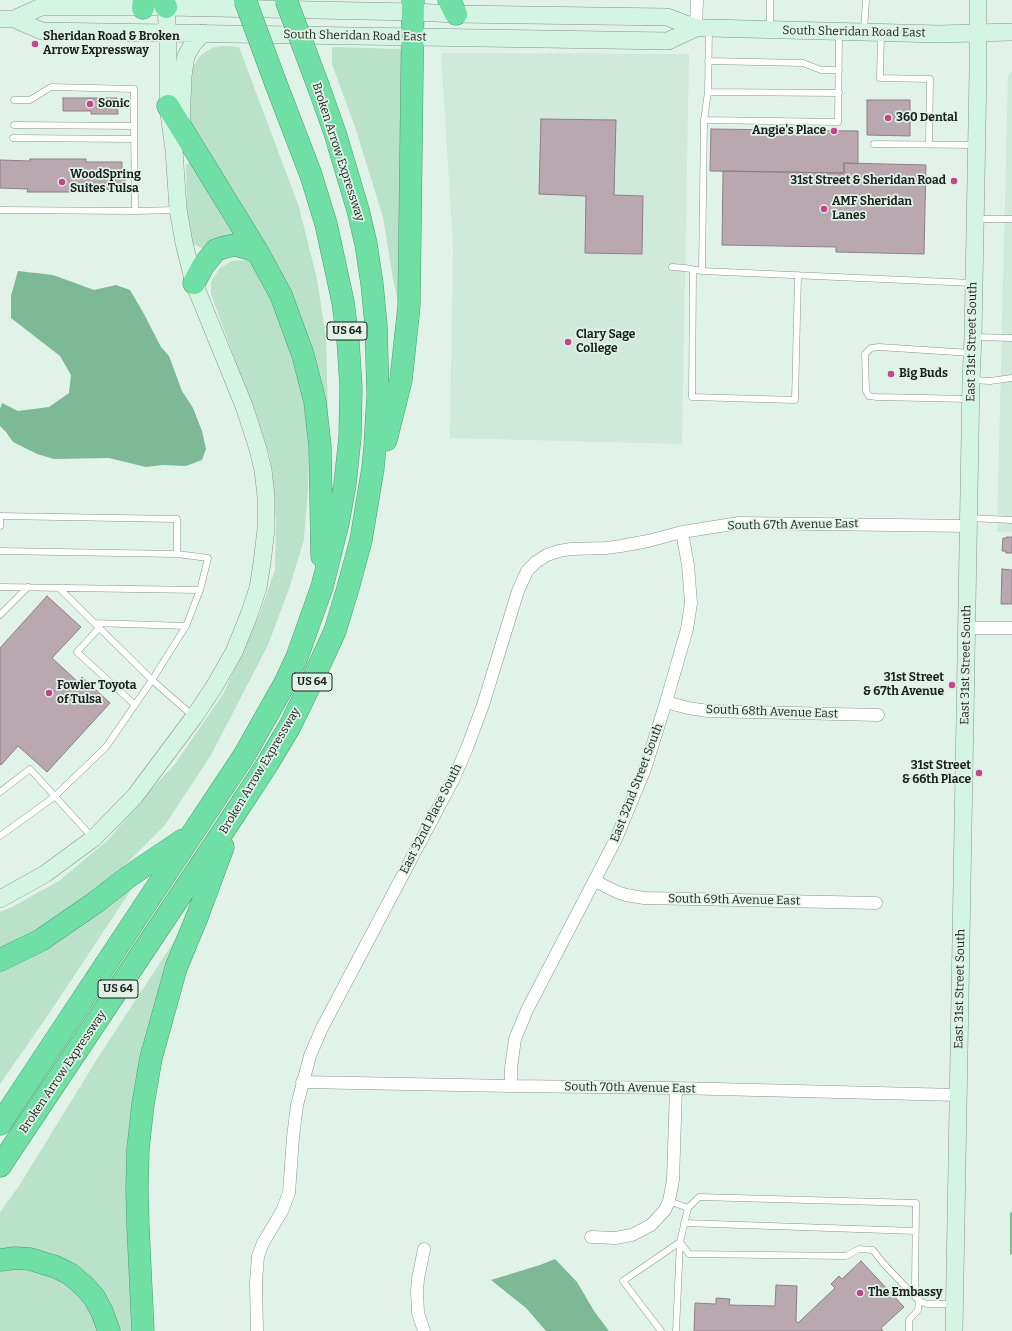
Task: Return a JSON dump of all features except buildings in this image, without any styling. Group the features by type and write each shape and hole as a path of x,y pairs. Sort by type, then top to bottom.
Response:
{"highway":[{"name":"Broken Arrow Expressway","path":"0,1124 245,754 285,683 297,657 322,587 340,508 345,484 350,437 351,387 348,341 343,302 326,224 311,175 245,0"},
{"name":"Broken Arrow Expressway","path":"0,1166 236,812 286,732 335,631 361,540 373,468 377,422 378,369 372,284 366,244 358,210 335,133 286,0"},
{"path":"361,540 401,380 409,306 413,6"},
{"path":"168,106 257,251 281,295 303,355 315,402 320,446 322,587"},
{"path":"194,283 203,266 216,250 235,245 257,251"},
{"path":"143,1331 137,1189 138,1149 146,1089 153,1051 176,968 197,917 236,812"},
{"path":"0,960 41,940 96,902 128,877 192,834"},
{"path":"0,1260 16,1258 30,1259 56,1267 70,1274 94,1297 102,1312 109,1331"}],"main road":[{"name":"East 31st Street South","path":"954,1331 978,72 978,0"},
{"name":"South Sheridan Road East","path":"7,19 41,8 165,3 413,6 667,17 702,28 939,34 1012,32"},
{"path":"0,899 45,874 94,838 136,796 194,717 234,652 258,588 266,529 266,496 263,470 244,406 194,283 184,243 178,210 174,150 168,106 168,33 165,3"},
{"name":"South Sheridan Road East","path":"7,19 42,31 668,41 702,28"},
{"path":"174,150 181,126 183,76 186,56 193,44 203,33"}],"street":[{"path":"697,0 702,28"},
{"name":"South 67th Avenue East","path":"548,555 571,549 621,546 682,532 723,525 759,523 969,522"},
{"name":"East 32nd Street South","path":"511,1086 511,1068 515,1039 526,1010 595,881 631,806 645,769 666,702 687,629 690,610 688,566 682,532"},
{"name":"East 32nd Place South","path":"257,1331 256,1263 263,1243 282,1211 289,1193 297,1104 310,1056 322,1028 452,780 467,748 483,706 523,579 536,562 548,555"},
{"path":"967,628 1012,628"},
{"name":"South 68th Avenue East","path":"666,702 688,708 708,711 878,716"},
{"name":"South 69th Avenue East","path":"595,881 617,892 644,898 876,903"},
{"name":"South 70th Avenue East","path":"302,1082 676,1088 958,1095"},
{"path":"591,1237 624,1237 642,1231 659,1218 665,1210 669,1201 673,1180 676,1088"},
{"path":"424,1249 416,1291 418,1313 424,1331"}],"lane":[{"path":"770,0 770,30"},
{"path":"864,32 866,0"},
{"path":"702,28 708,61 708,92 704,120 702,271"},
{"path":"704,120 838,122 839,31"},
{"path":"881,32 880,78 930,79 929,144"},
{"path":"708,61 803,63 821,70 839,70"},
{"path":"14,100 30,100 51,87 134,89 135,211"},
{"path":"708,92 839,93"},
{"path":"14,125 134,126"},
{"path":"13,138 134,139"},
{"path":"874,144 976,145"},
{"path":"0,210 178,210"},
{"path":"975,218 1012,219"},
{"path":"672,267 702,271 974,283"},
{"path":"693,270 692,397 795,400 798,275"},
{"path":"971,399 869,396 866,391 865,354 871,348 879,347 973,345 1012,338"},
{"path":"971,380 1012,378"},
{"path":"0,526 0,516 177,519 177,554"},
{"path":"969,522 1012,520"},
{"path":"0,551 177,554 208,558 200,590 186,626 152,680 106,747 54,797 0,836"},
{"path":"0,587 200,590"},
{"path":"0,615 28,587"},
{"path":"58,588 152,680 194,717"},
{"path":"94,623 186,626"},
{"path":"99,628 77,652 135,705"},
{"path":"0,792 30,769 54,797 94,838"},
{"path":"676,1331 680,1242 688,1208 699,1197 916,1203 915,1286 919,1301 918,1310 910,1320 909,1331"},
{"path":"669,1201 688,1208"},
{"path":"684,1223 915,1231"},
{"path":"680,1242 689,1254 846,1256 858,1249 873,1250 883,1263 919,1301 927,1304 954,1304"},
{"path":"661,1331 623,1281 680,1242"}],"shaded area":[{"path":"222,46 239,47 299,207 317,279 326,338 328,418 318,389 188,120 193,67 200,56 212,48"},
{"path":"332,48 400,49 407,55 399,307 383,217 355,127 332,64"},
{"name":"Clary Sage College","path":"441,53 689,54 682,444 450,438 453,246"},
{"path":"1012,71 1012,532 997,532 1008,75"},
{"path":"194,162 234,234 202,248 193,244 187,210 186,164"},
{"path":"249,260 276,307 301,387 309,440 308,489 304,540 289,589 268,645 211,755 165,825 131,859 84,899 37,930 0,950 0,912 14,906 59,881 108,840 142,799 175,764 223,694 259,616 275,570 276,522 270,456 211,294 211,282 220,268 231,261"},
{"path":"18,271 53,275 94,290 116,285 130,290 161,347 169,356 182,391 193,408 202,431 206,449 202,460 186,466 163,465 146,467 109,458 54,459 37,454 13,442 0,426 0,409 2,403 18,411 49,407 69,393 71,375 60,356 11,318 11,296"},
{"path":"133,887 46,1018 0,1084 0,969"},
{"path":"182,929 149,1034 138,1331 114,1331 99,1295 0,1252 0,1212 19,1186 99,1056"},
{"path":"555,1259 577,1282 594,1311 609,1331 546,1331 526,1308 491,1280"},
{"path":"18,1268 38,1270 62,1278 81,1297 91,1312 98,1331 0,1331 0,1269"}],"waterway":[{"path":"1012,1214 1012,1253"}],"place":[{"name":"Sheridan Road & Broken Arrow Expressway","path":"35,44"},
{"name":"Sonic","path":"90,104"},
{"name":"360 Dental","path":"888,118"},
{"name":"Angie's Place","path":"834,131"},
{"name":"31st Street & Sheridan Road","path":"954,181"},
{"name":"WoodSpring Suites Tulsa","path":"62,182"},
{"name":"AMF Sheridan Lanes","path":"824,209"},
{"name":"Clary Sage College","path":"568,342"},
{"name":"Big Buds","path":"891,374"},
{"name":"31st Street & 67th Avenue","path":"952,685"},
{"name":"Fowler Toyota of Tulsa","path":"49,693"},
{"name":"31st Street & 66th Place","path":"979,773"},
{"name":"The Embassy","path":"860,1293"}]}
